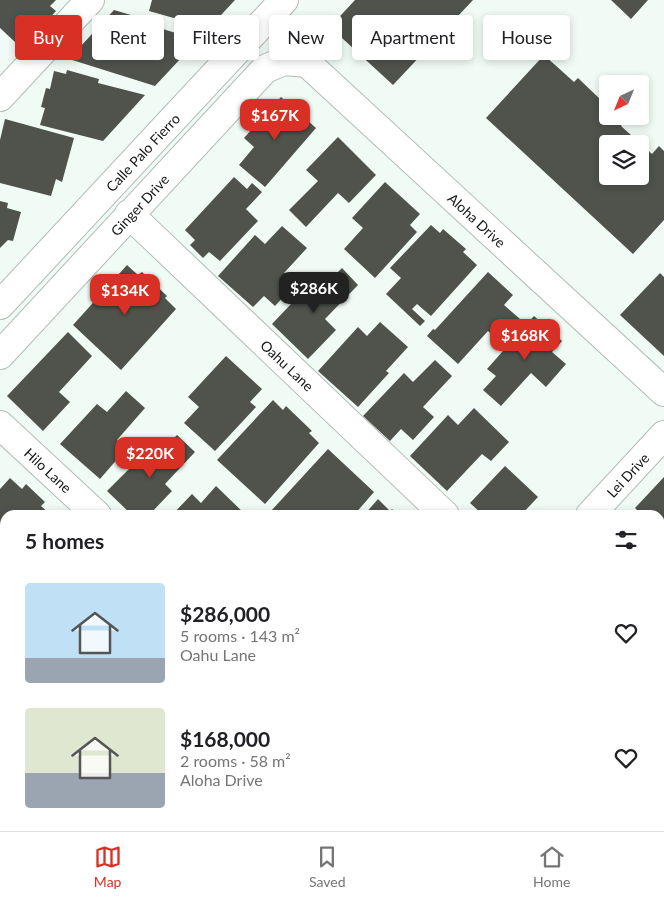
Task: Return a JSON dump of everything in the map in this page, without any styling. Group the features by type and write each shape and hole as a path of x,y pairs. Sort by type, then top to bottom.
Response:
{"street":[{"path":"0,97 90,0"},
{"name":"Calle Palo Fierro","path":"0,305 284,0"},
{"name":"Ginger Drive","path":"0,354 265,69 284,61"},
{"name":"Aloha Drive","path":"284,61 307,63 664,392"},
{"name":"Oahu Lane","path":"129,214 440,510"},
{"name":"Hilo Lane","path":"0,425 92,510"},
{"name":"Lei Drive","path":"595,510 664,435"}],"building":[{"path":"0,0 56,0 50,6 56,11 52,15 15,15 15,42 0,28"},
{"path":"152,0 235,0 221,15 174,15 174,18 149,11"},
{"path":"355,0 473,0 459,15 352,15 352,47 342,38 341,15"},
{"path":"611,0 648,0 631,19"},
{"path":"114,10 131,15 109,15"},
{"path":"164,29 174,32 174,60 179,60 155,86 72,60 82,60 82,45 92,34 92,60 164,60"},
{"path":"366,60 417,60 393,85"},
{"path":"539,60 550,60 574,82 578,78 599,98 599,125 622,125 631,135 599,135 599,185 649,185 649,151 652,154 659,146 664,151 664,220 633,254 486,118"},
{"path":"67,70 99,79 98,83 145,95 103,141 40,125 45,108 41,107 46,88 50,89 54,71 66,74"},
{"path":"281,97 316,128 265,187 239,165 254,147 244,138"},
{"path":"5,119 74,138 62,182 56,179 51,196 0,183 0,140"},
{"path":"338,137 376,175 349,203 338,193 306,227 289,210 318,181 306,170"},
{"path":"234,177 247,189 252,183 262,192 246,209 258,221 220,261 209,252 203,258 190,245 195,240 185,230"},
{"path":"385,182 420,214 410,225 417,232 375,278 344,249 363,228 352,218"},
{"path":"0,201 8,203 7,208 21,212 13,241 8,240 0,248"},
{"path":"431,225 440,233 443,229 466,249 463,252 477,265 431,316 417,304 412,309 425,321 420,326 386,294 401,278 390,268"},
{"path":"282,226 307,248 284,273 296,283 275,306 264,296 253,307 218,276 255,235 265,244"},
{"path":"127,265 138,275 142,272 167,296 165,298 176,309 121,370 73,325"},
{"path":"342,268 358,285 325,319 336,330 308,359 272,324 309,285 317,293"},
{"path":"488,272 513,295 504,305 520,319 499,341 488,331 458,364 427,336 433,329 435,330"},
{"path":"660,273 664,277 664,356 620,315"},
{"path":"534,316 562,341 552,352 566,364 546,387 531,373 501,406 483,390 496,376 487,369"},
{"path":"380,322 408,347 386,371 389,373 358,407 318,371 358,327 367,336"},
{"path":"68,332 92,356 59,392 70,402 43,431 7,396"},
{"path":"226,356 262,389 250,402 256,407 215,451 184,423 199,407 188,397"},
{"path":"435,360 452,376 423,407 434,417 413,440 401,429 390,441 363,416 404,373 413,382"},
{"path":"126,391 145,408 117,440 126,449 100,479 60,444 97,404 107,412"},
{"path":"273,400 283,410 286,406 312,431 309,433 319,443 265,504 217,460"},
{"path":"474,408 509,442 491,461 482,454 447,491 410,456 448,415 458,425"},
{"path":"177,435 195,452 165,484 172,491 154,510 127,510 107,491 147,451 154,458"},
{"path":"328,449 374,492 358,510 272,510"},
{"path":"505,466 538,497 526,510 478,510 470,503"},
{"path":"664,477 664,510 637,510 635,508"},
{"path":"10,478 22,489 26,484 45,502 41,506 45,510 0,510 0,489"},
{"path":"216,486 241,510 177,510 192,494 201,503"},
{"path":"378,499 389,510 368,510"}]}
